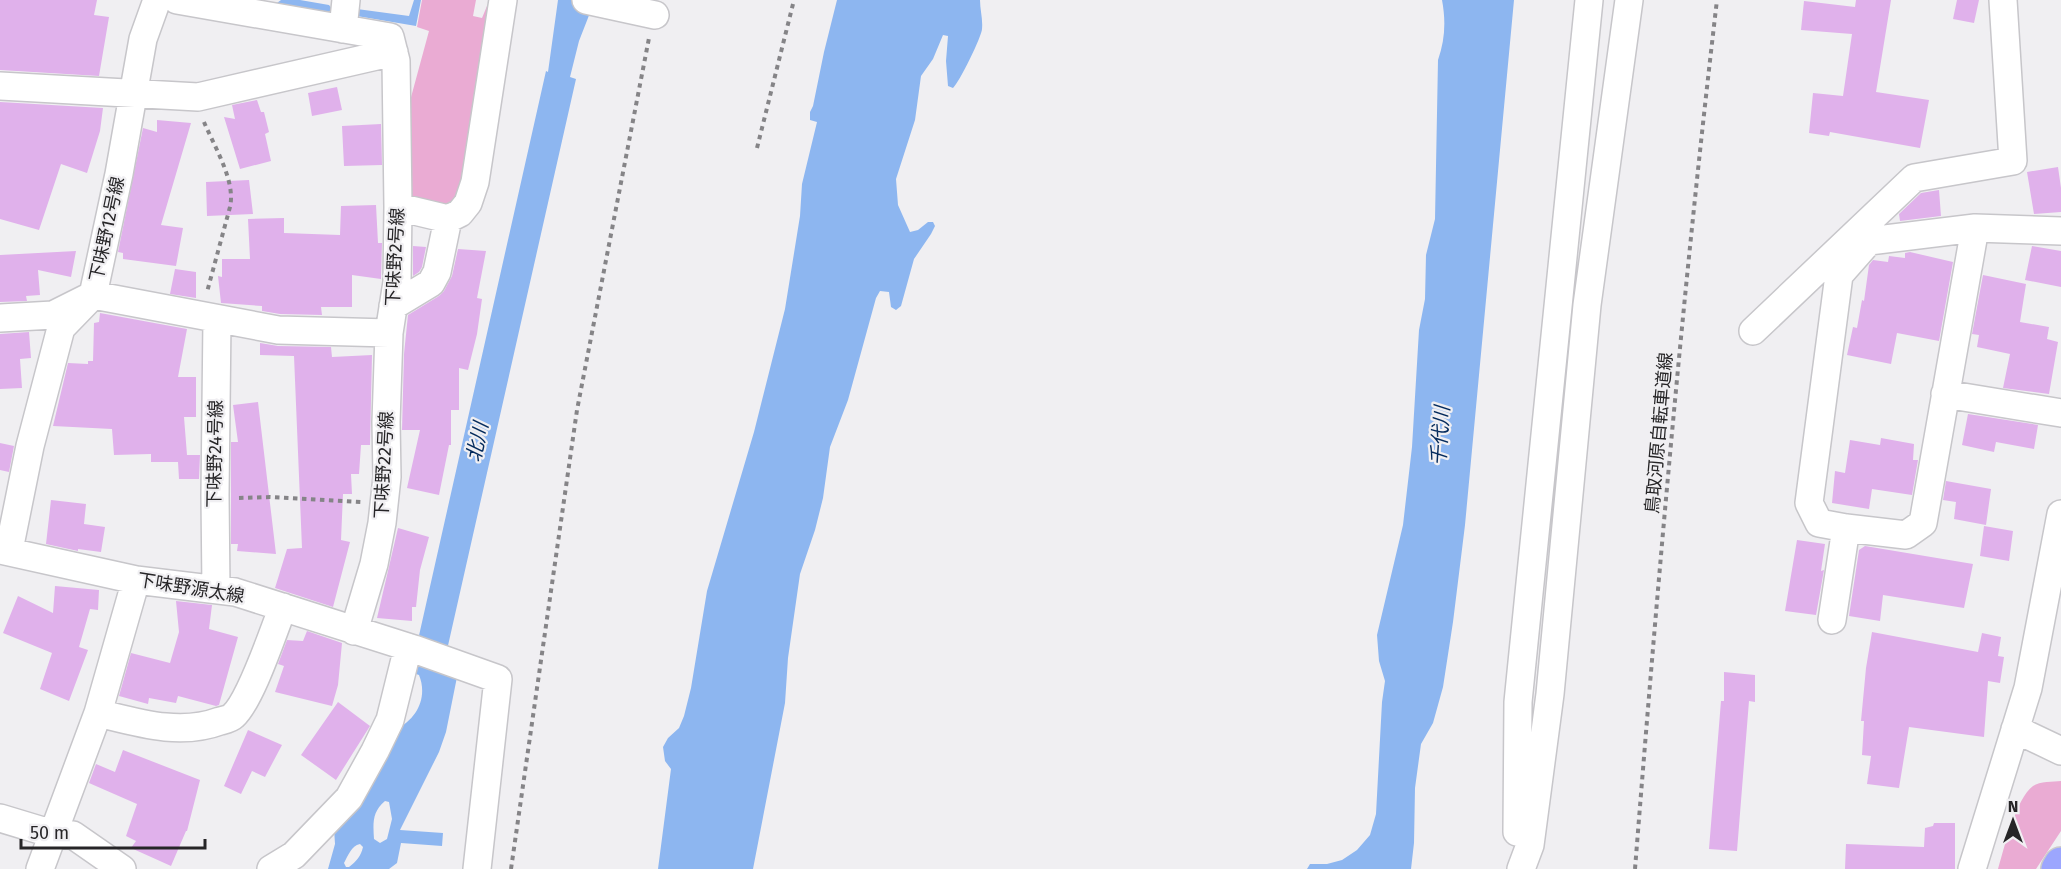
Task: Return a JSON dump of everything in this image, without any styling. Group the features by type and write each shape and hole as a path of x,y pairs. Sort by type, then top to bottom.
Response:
{"highway":[{"path":"2058,869 2061,864"}],"street":[{"name":"下味野12号線","path":"4,550 61,328 93,295 102,261 143,39 157,0"},
{"path":"0,86 198,97 394,52 390,37 343,29 261,7 177,0"},
{"path":"343,29 346,0"},
{"path":"398,207 448,219 460,213 468,203 474,182 503,0"},
{"path":"586,0 655,15"},
{"path":"1519,869 1518,702 1589,0"},
{"path":"1519,869 1530,844 1551,694 1587,305 1629,0"},
{"path":"1753,331 1914,178 2013,161 2003,0"},
{"name":"下味野2号線","path":"93,295 278,330 389,333 397,282 398,207 394,52"},
{"path":"393,306 431,283 437,272 448,219"},
{"path":"1976,228 1923,523 1906,535 1819,523 1809,503 1839,274 1869,241 1976,228 2061,231"},
{"path":"0,318 53,315 93,295"},
{"name":"下味野24号線","path":"209,317 216,589"},
{"name":"下味野22号線","path":"354,631 374,564 384,504 387,477 389,333"},
{"path":"1945,394 2061,413"},
{"path":"1972,869 2028,688 2061,514"},
{"path":"1832,620 1846,528"},
{"name":"下味野源太線","path":"4,550 136,580 235,592 411,648 498,679 477,869"},
{"path":"40,869 98,713 136,580"},
{"path":"98,713 149,725 183,729 206,727 233,717 246,697 283,607"},
{"path":"271,869 294,855 349,798 390,720 411,648"},
{"path":"2015,729 2061,751"},
{"path":"0,818 53,834 73,836 122,869"}],"path":[{"path":"757,148 794,0"},
{"name":"鳥取河原自転車道線","path":"1635,869 1683,314 1718,0"},
{"path":"511,869 577,411 655,15"},
{"path":"193,96 232,194 209,317"},
{"path":"214,498 270,497 384,504"}],"shaded area":[{"path":"422,0 476,0 473,16 482,18 487,6 493,3 461,205 410,205 407,112 429,31 417,27"},
{"path":"2061,781 2061,831 2036,869 1998,869 2011,825 2027,792 2039,783"}],"water":[{"path":"281,0 300,0 329,5 335,13 277,3"},
{"path":"414,0 421,0 416,26 351,15 357,9 409,16"},
{"name":"北川","path":"558,0 595,0 579,41 570,77 576,79 447,650 457,677 446,732 439,752 400,830 443,833 442,846 401,843 397,863 389,869 328,869 335,844 334,828 396,729 415,713 421,699 419,675 413,673 418,640 546,71 548,72","holes":["385,801 389,802 392,819 387,839 380,843 374,839 374,823 378,809","360,844 363,847 360,856 352,865 346,867 344,863 350,852"]},
{"path":"837,0 980,0 982,29 970,59 953,88 948,86 946,61 948,36 943,35 933,59 921,76 915,120 896,179 898,205 910,232 918,230 928,222 933,222 935,226 914,259 901,306 896,310 891,307 889,292 880,291 876,298 848,400 830,447 823,498 800,574 788,658 785,703 753,869 658,869 671,769 665,761 663,747 668,738 679,728 684,716 691,688 707,591 754,432 785,309 800,216 802,184 817,122 810,120 810,112"},
{"name":"千代川","path":"1442,0 1514,0 1465,525 1443,687 1433,723 1421,744 1415,788 1411,869 1307,869 1310,864 1327,864 1342,860 1357,850 1370,835 1376,814 1385,681 1379,661 1377,635 1403,525 1412,447 1419,330 1425,299 1426,255 1435,219 1438,60 1444,30"}],"building":[{"path":"0,0 97,0 94,15 109,17 99,76 0,70"},
{"path":"1856,0 1891,0 1876,92 1929,100 1920,148 1830,132 1829,136 1809,133 1813,93 1843,96 1852,34 1801,30 1804,1 1855,7"},
{"path":"1957,0 1979,0 1974,23 1953,19"},
{"path":"337,87 342,110 312,116 308,93"},
{"path":"257,100 261,112 264,112 269,132 265,134 271,161 240,169 224,117 235,119 232,105"},
{"path":"0,102 103,108 100,131 87,173 61,164 39,230 0,219"},
{"path":"157,120 191,123 161,225 183,228 176,266 123,259 123,253 118,252 143,128 157,132"},
{"path":"381,124 382,165 344,166 342,126"},
{"path":"2058,167 2061,212 2034,214 2027,172"},
{"path":"249,180 253,214 207,216 206,182"},
{"path":"1939,190 1941,216 1900,221 1899,214 1921,193"},
{"path":"376,205 378,243 382,243 381,279 352,275 352,307 321,307 322,315 280,314 262,311 262,306 221,303 218,276 222,277 222,259 250,259 248,219 284,218 284,233 340,235 341,206"},
{"path":"413,246 426,247 422,267 413,276"},
{"path":"2032,246 2061,251 2061,287 2025,280"},
{"path":"458,249 486,251 477,298 482,299 477,334 468,370 459,368 459,410 451,410 451,445 449,445 439,495 407,488 420,430 402,430 404,354 408,315 444,291 452,276"},
{"path":"76,251 71,277 38,270 40,295 26,296 27,301 0,302 0,255"},
{"path":"1910,252 1953,262 1939,341 1897,333 1891,364 1847,355 1853,327 1857,328 1862,300 1864,301 1869,265 1873,260 1888,262 1889,256 1905,258 1905,253"},
{"path":"175,269 196,272 196,298 170,294"},
{"path":"1983,275 2026,284 2020,322 2049,327 2047,339 2058,342 2049,394 2003,388 2010,354 1977,347 1979,335 1972,334"},
{"path":"100,313 187,329 178,377 196,377 196,417 184,417 187,455 200,455 199,479 179,479 178,462 151,462 151,454 114,455 112,429 53,426 68,363 88,364 88,361 93,361 94,323 99,322"},
{"path":"29,332 31,358 20,359 22,388 0,389 0,334"},
{"path":"260,343 278,346 331,347 332,357 372,355 370,445 361,445 359,474 351,474 352,494 343,494 341,540 350,542 333,607 275,588 287,549 302,548 294,356 260,355"},
{"path":"258,402 276,554 237,551 238,544 231,544 231,442 238,442 233,405"},
{"path":"1968,414 2038,425 2034,449 1996,442 1994,452 1962,445"},
{"path":"1881,438 1914,444 1913,460 1918,460 1912,495 1872,489 1869,509 1832,503 1835,471 1845,473 1850,440 1880,445"},
{"path":"0,443 14,446 9,472 0,470"},
{"path":"1946,481 1991,489 1986,525 1954,519 1956,502 1943,500"},
{"path":"51,500 86,504 84,524 105,527 101,552 78,549 78,551 46,544"},
{"path":"1984,526 2013,531 2009,561 1980,556"},
{"path":"398,528 429,537 420,570 416,607 412,607 412,621 377,618"},
{"path":"1797,540 1825,544 1821,571 1824,570 1816,615 1785,611"},
{"path":"1865,546 1973,564 1964,608 1883,595 1880,621 1849,616 1859,550"},
{"path":"55,586 99,590 98,610 90,609 79,647 88,650 69,701 40,689 52,653 3,633 18,596 53,613"},
{"path":"176,601 212,605 209,629 238,637 219,705 178,696 176,703 149,698 148,704 119,696 131,653 170,663 179,632"},
{"path":"307,631 342,643 338,685 332,706 275,692 284,666 278,664 287,640 303,641"},
{"path":"1872,632 1978,652 1982,633 2001,637 1998,656 2004,657 2000,683 1988,681 1984,737 1909,727 1899,788 1867,784 1871,756 1862,755 1864,721 1861,721"},
{"path":"1724,672 1755,675 1755,702 1749,701 1737,851 1709,849 1721,701 1724,701"},
{"path":"338,702 370,726 336,780 301,755"},
{"path":"248,730 282,745 265,777 252,771 241,794 224,786"},
{"path":"123,750 200,780 187,831 171,866 131,848 136,841 126,836 137,804 89,783 96,764 115,772"},
{"path":"1934,823 1955,823 1955,869 1845,869 1846,844 1924,847 1925,828 1933,826"}]}
